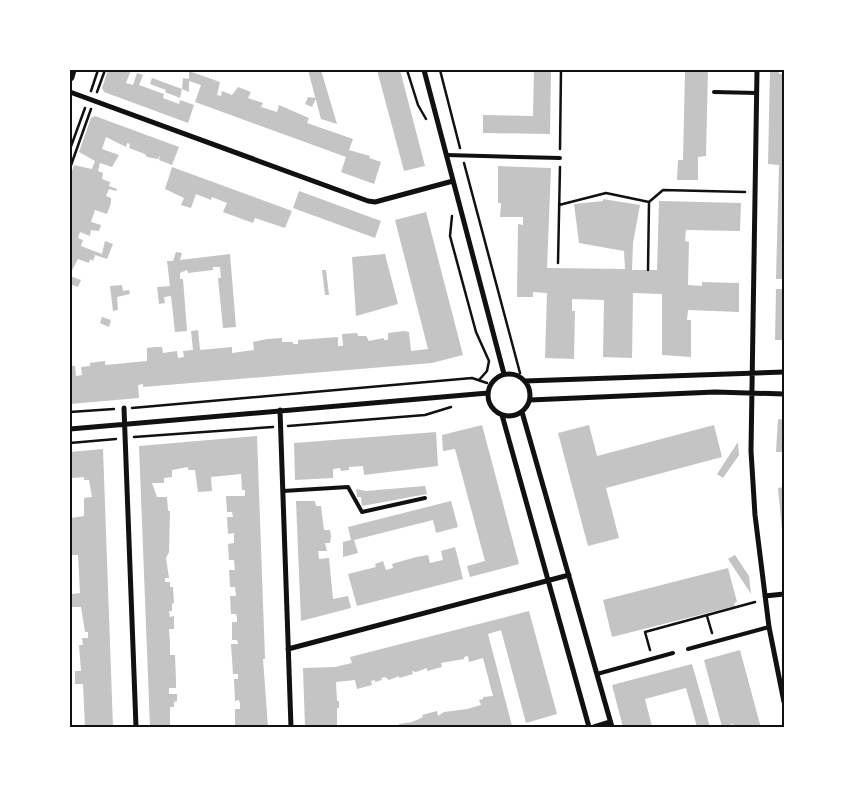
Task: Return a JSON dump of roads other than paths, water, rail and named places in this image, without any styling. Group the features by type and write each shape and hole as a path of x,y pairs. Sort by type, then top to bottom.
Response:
{"street":[{"path":"70,77 72,70"},
{"path":"424,70 504,374"},
{"path":"757,70 750,393 755,515 769,627 784,702"},
{"path":"70,92 368,201 375,202 453,181"},
{"path":"504,374 523,379 784,372"},
{"path":"504,374 491,384 488,393 492,409 502,416 522,412 530,400 530,393 523,379"},
{"path":"70,429 488,393"},
{"path":"530,400 750,393 784,394"},
{"path":"124,408 136,727"},
{"path":"280,410 290,727"},
{"path":"522,412 611,725 594,727"},
{"path":"502,416 550,580 589,727"},
{"path":"288,649 569,575"},
{"path":"765,596 784,594"}],"lane":[{"path":"714,92 756,93"},
{"path":"446,155 560,158"},
{"path":"283,491 348,487 362,512 425,498"},
{"path":"688,649 769,627"},
{"path":"597,674 673,653"}]}
